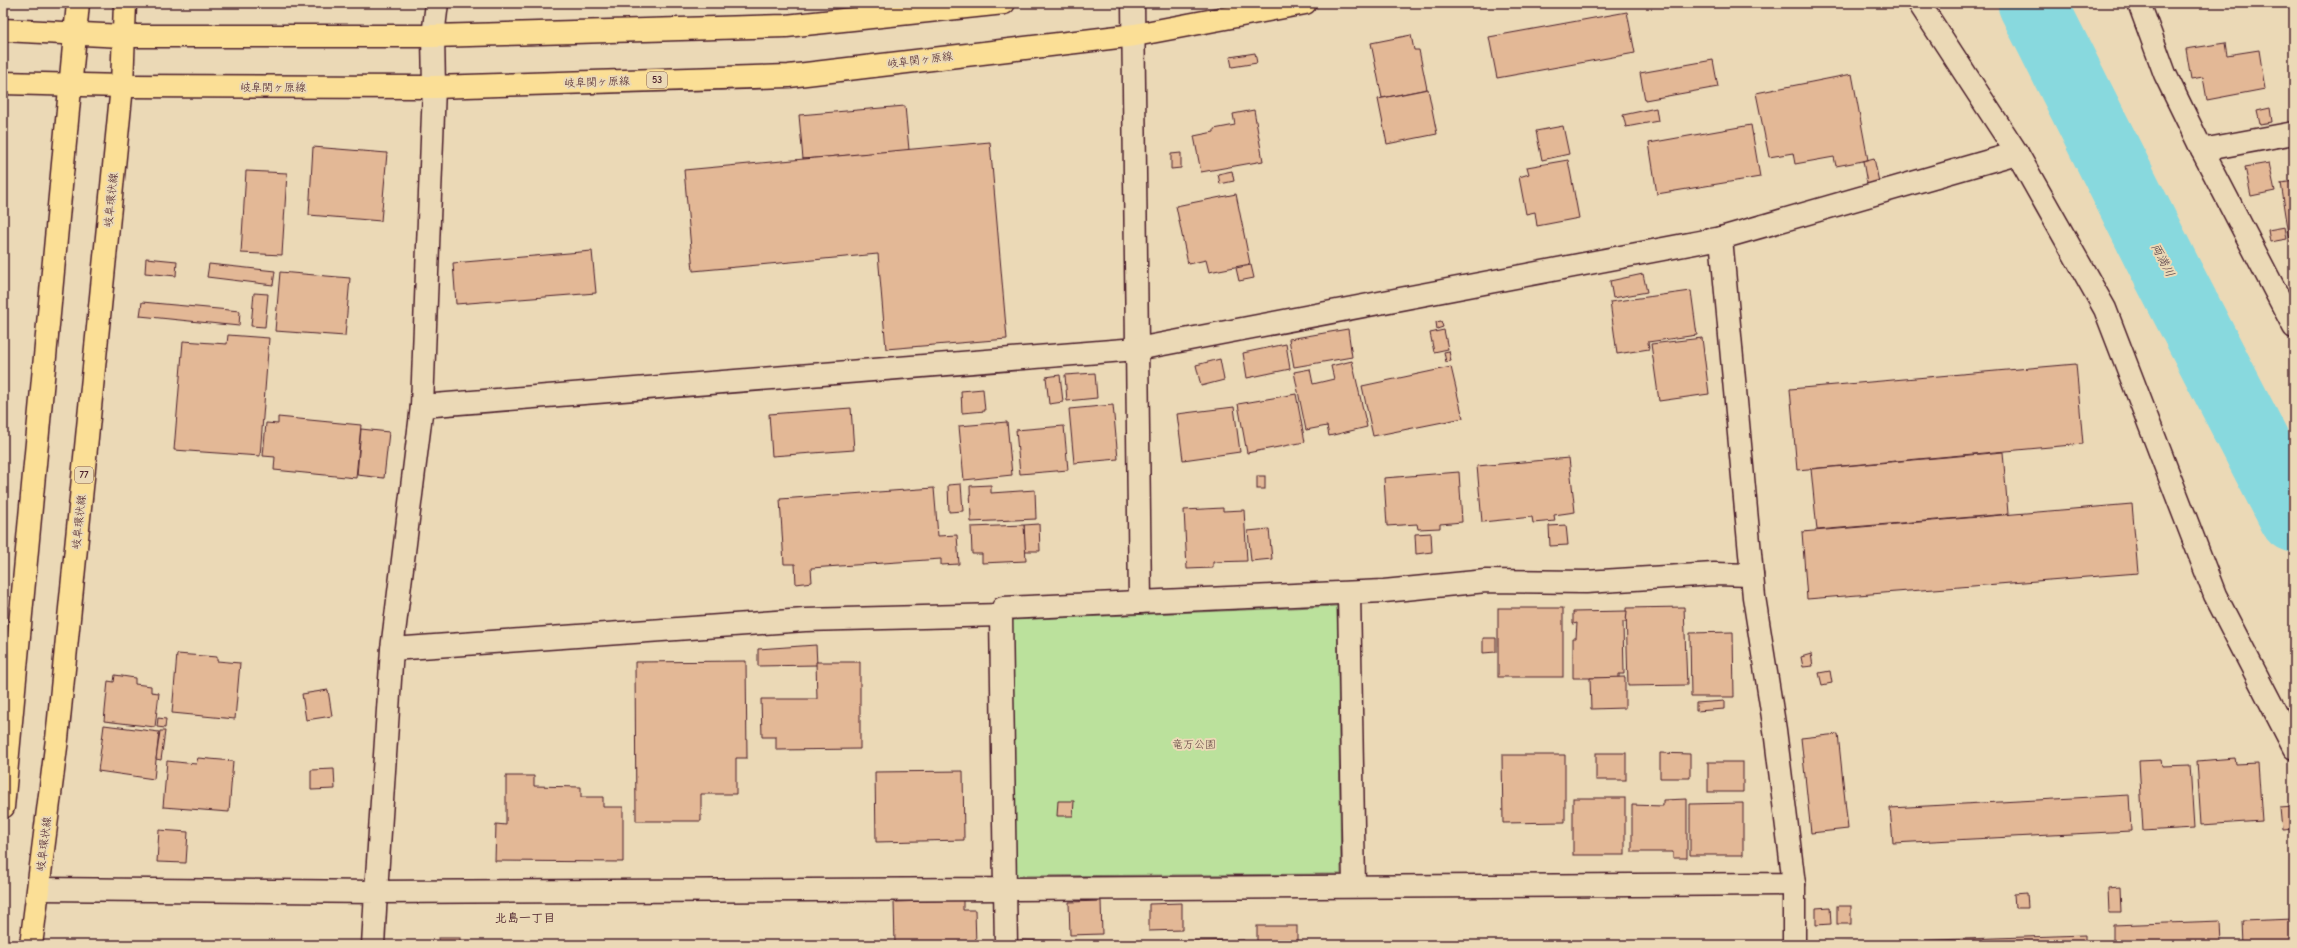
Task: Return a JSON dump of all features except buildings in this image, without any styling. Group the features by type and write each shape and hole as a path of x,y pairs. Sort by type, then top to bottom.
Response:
{"main road":[{"path":"3,807 69,85 78,3"},
{"name":"岐阜環状線","path":"31,945 58,739 122,86 122,36 125,3"},
{"path":"3,30 76,32 122,36 433,36 786,26 1004,3"},
{"name":"岐阜関ヶ原線","path":"3,83 122,86 434,87 789,76 1135,35 1305,3"}],"street":[{"path":"372,945 392,649 422,406 434,87 433,36 437,3"},
{"path":"1133,3 1135,35 1140,602"},
{"path":"1919,3 2017,153 2105,309 2214,595 2294,748"},
{"path":"2138,3 2164,74 2294,327"},
{"path":"2202,150 2294,133"},
{"path":"422,406 1137,349 1721,238 2017,153"},
{"path":"1721,238 1752,575 1794,884 1794,945"},
{"path":"1006,945 1001,616 1003,608 1349,593 1486,581 1586,582 1714,574 1752,575"},
{"path":"1349,593 1354,886"},
{"path":"392,649 805,620 1001,616"},
{"path":"39,889 376,892 1794,884"}],"green space":[{"name":"竜万公園","path":"1337,606 1341,874 1016,876 1012,620"}],"waterway":[{"name":"両満川","path":"2032,3 2168,274 2294,518"}],"district":[{"name":"北島一丁目","path":"525,918"}]}
